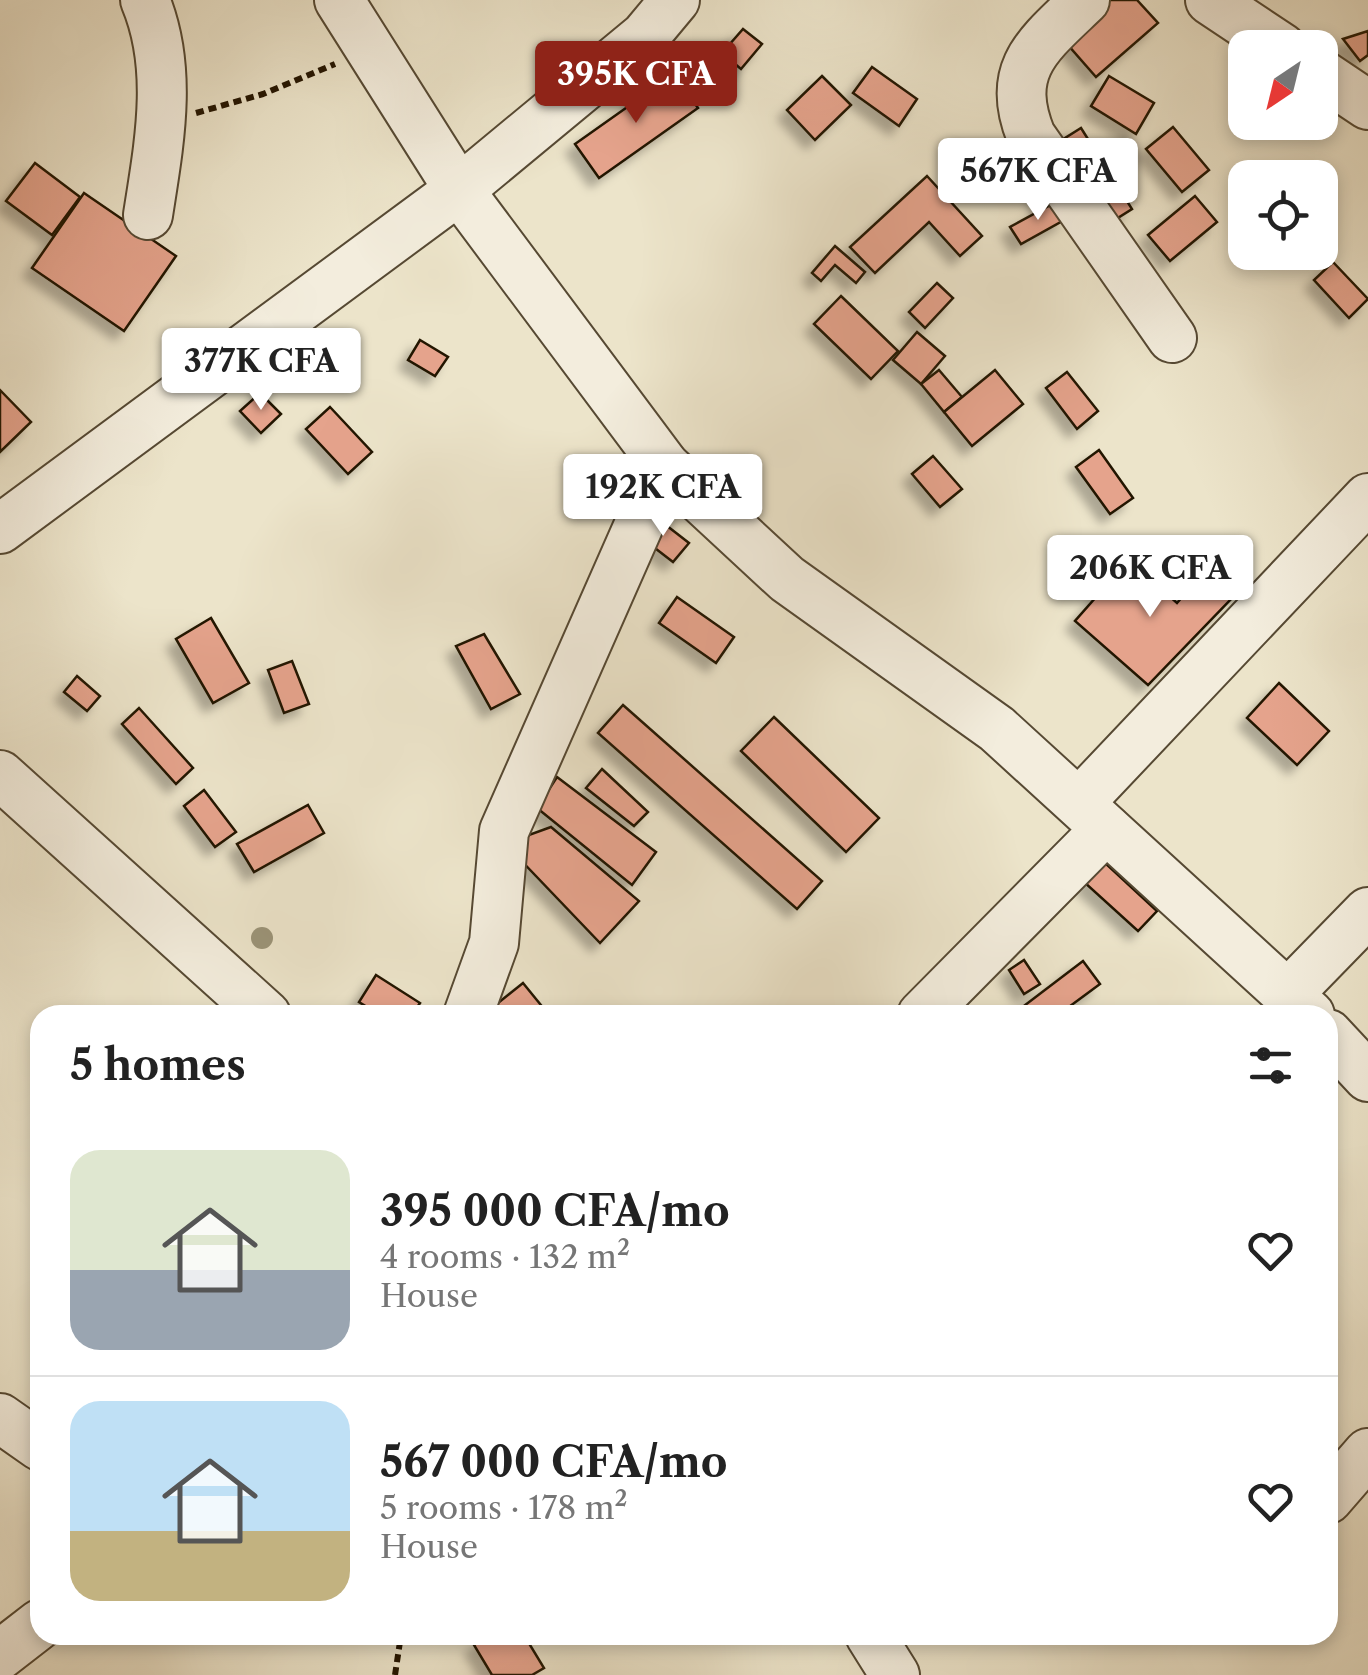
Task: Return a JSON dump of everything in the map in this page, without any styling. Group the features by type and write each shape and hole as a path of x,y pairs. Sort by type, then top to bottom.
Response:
{"street":[{"path":"145,0 158,30 163,122 148,215"},
{"path":"339,0 459,190 666,466 787,578 998,729 1300,1004 1368,912"},
{"path":"0,529 459,190 645,36 676,0"},
{"path":"1084,0 1040,44 1026,68 1017,102 1031,136 1172,338"},
{"path":"1210,0 1255,30"},
{"path":"1338,85 1368,104"},
{"path":"472,1005 494,943 504,832 666,466"},
{"path":"931,1005 1368,498"},
{"path":"0,774 255,1005"},
{"path":"1338,1045 1368,1077"},
{"path":"0,1418 30,1439"},
{"path":"1338,1488 1368,1453"},
{"path":"0,1656 30,1632"},
{"path":"876,1645 895,1675"}],"path":[{"path":"163,122 263,94 368,50"},
{"path":"395,1675 400,1645"}],"building":[{"path":"1102,0 1137,0 1158,23 1096,77 1061,37"},
{"path":"743,29 762,44 741,69 722,53"},
{"path":"1368,31 1368,55 1360,61 1343,39"},
{"path":"872,67 917,99 899,126 853,93"},
{"path":"674,74 698,108 599,178 575,144"},
{"path":"822,76 851,105 815,140 787,110"},
{"path":"1109,76 1154,103 1136,134 1091,106"},
{"path":"1173,127 1209,170 1182,192 1146,149"},
{"path":"1081,128 1132,209 1105,226 1054,145"},
{"path":"35,163 80,197 52,235 6,201"},
{"path":"927,176 982,236 960,256 929,222 875,273 850,247"},
{"path":"84,193 176,256 124,331 32,268"},
{"path":"1195,196 1217,222 1170,261 1148,235"},
{"path":"1056,202 1066,219 1021,244 1010,227"},
{"path":"835,246 865,272 856,283 835,265 821,281 812,273"},
{"path":"1338,267 1368,299 1349,318 1314,280 1325,270"},
{"path":"937,283 953,298 925,328 909,312"},
{"path":"841,296 898,351 871,379 814,324"},
{"path":"917,332 945,356 921,384 893,360"},
{"path":"420,340 448,357 435,376 408,360"},
{"path":"939,370 962,397 944,412 921,384"},
{"path":"995,370 1023,404 972,446 944,412"},
{"path":"1067,372 1098,411 1077,429 1046,388"},
{"path":"0,390 31,422 0,452"},
{"path":"260,393 281,414 261,433 240,411"},
{"path":"330,407 372,452 348,474 306,429"},
{"path":"1099,450 1133,498 1110,514 1076,467"},
{"path":"933,456 962,489 940,507 912,474"},
{"path":"653,515 689,543 673,562 638,535"},
{"path":"1139,569 1177,603 1203,573 1232,598 1148,685 1075,621 1119,571 1129,580"},
{"path":"677,597 734,637 716,663 659,623"},
{"path":"211,618 249,683 213,703 176,639"},
{"path":"484,634 520,694 491,709 456,646"},
{"path":"292,661 309,704 284,713 268,670"},
{"path":"77,676 100,696 87,711 64,692"},
{"path":"1279,683 1329,731 1297,765 1247,718"},
{"path":"623,705 822,881 797,909 598,733"},
{"path":"139,708 193,768 176,784 122,724"},
{"path":"774,717 879,818 846,852 741,751"},
{"path":"602,769 648,812 634,826 586,788"},
{"path":"557,777 656,852 632,885 537,808"},
{"path":"204,790 236,832 215,847 184,806"},
{"path":"308,805 324,833 254,872 237,844"},
{"path":"551,827 639,901 600,943 513,852 526,836"},
{"path":"1103,861 1157,911 1138,931 1084,882"},
{"path":"1024,960 1040,984 1024,994 1009,970"},
{"path":"1083,961 1100,984 1072,1005 1025,1005"},
{"path":"376,975 420,1003 364,1005 359,1002"},
{"path":"523,983 541,1005 496,1005"},
{"path":"474,1645 530,1645 544,1668 532,1675 492,1675"}]}
